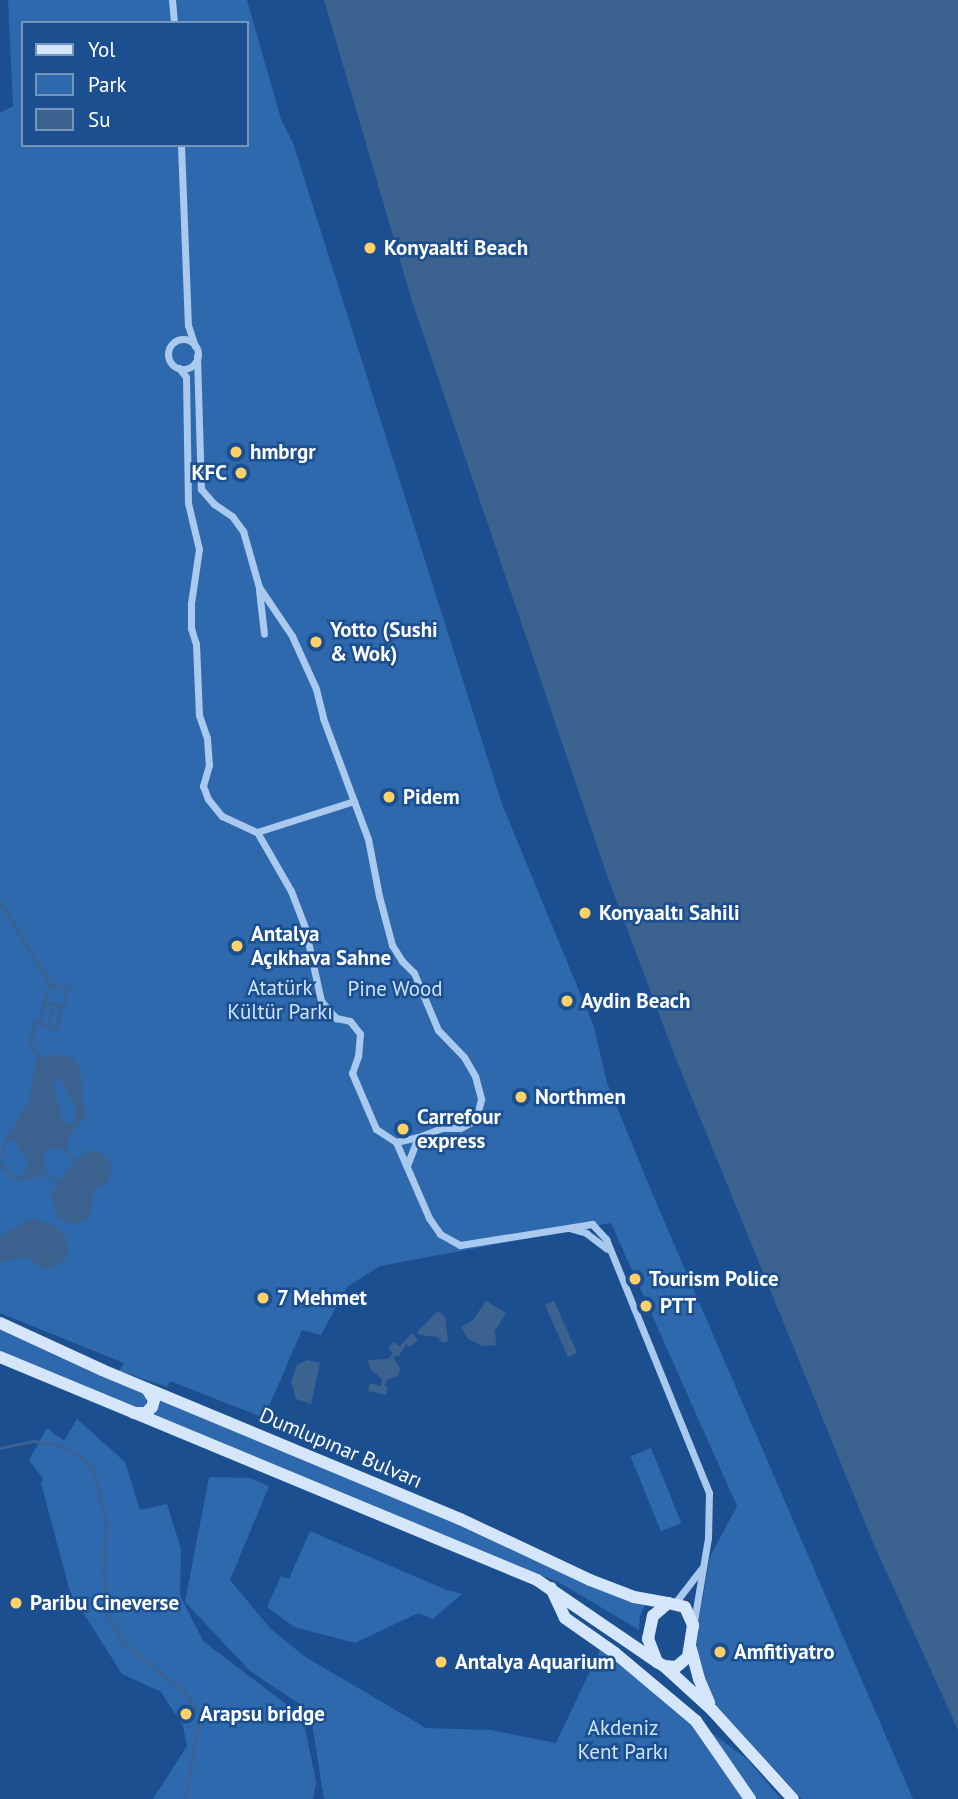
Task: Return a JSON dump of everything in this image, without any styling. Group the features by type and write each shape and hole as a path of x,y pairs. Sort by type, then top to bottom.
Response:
{"main road":[{"name":"Dumlupınar Bulvarı","path":"0,1323 146,1388 460,1519 590,1580 642,1599 672,1603"},
{"path":"0,1357 551,1588 661,1664 712,1710 793,1799"},
{"path":"132,1413 146,1413 152,1407 154,1400 146,1388"},
{"path":"551,1588 565,1618 615,1653 696,1721 750,1799"},
{"path":"661,1664 649,1645 649,1627 655,1612 672,1603 688,1609 693,1625 691,1649 699,1679 712,1710"},
{"path":"661,1664 679,1665 691,1649"}],"street":[{"path":"172,0 174,21"},
{"path":"181,147 188,325 198,356 201,489 214,504 232,516 243,531 259,587 264,634"},
{"path":"188,325 170,346 168,355 186,377 188,503 199,549 191,603 191,628 196,644 199,715 207,738 209,765 203,786 208,799 222,816 257,832 291,891 305,928 321,1001 336,1018 351,1021 360,1034 358,1056 352,1073 376,1129 396,1142 429,1218 440,1234 460,1245 569,1228 596,1239 611,1255 709,1493 711,1510 705,1561 693,1625"},
{"path":"177,340 187,340 195,346"},
{"path":"179,368 193,365 198,356"},
{"path":"259,587 292,636 316,689 323,718 369,839 379,896 392,945 414,973 438,1030 464,1057 475,1076 481,1099 476,1120 460,1128 442,1128 396,1142"},
{"path":"257,832 354,801"},
{"path":"407,1165 418,1137"},
{"path":"672,1603 697,1578 705,1561"}],"green space":[{"name":"Atatürk Kültür Parkı","path":"8,0 247,0 281,119 293,143 502,804 594,1027 607,1083 653,1195 913,1799 802,1799 715,1705 706,1686 696,1647 697,1630 710,1557 737,1506 611,1223 380,1266 347,1287 321,1335 302,1330 264,1418 170,1381 167,1387 119,1371 124,1363 0,1313 0,113 13,106"},
{"path":"0,1330 146,1394 146,1406 135,1408 0,1352"},
{"path":"160,1398 645,1605 640,1616 639,1630 560,1583 152,1416"},
{"path":"77,1419 125,1462 140,1510 167,1504 181,1549 180,1595 203,1641 303,1717 316,1782 313,1799 153,1799 187,1746 183,1726 161,1692 122,1674 70,1592 41,1483 43,1479 29,1460 47,1428 64,1441"},
{"path":"651,1448 681,1523 661,1531 631,1456"},
{"name":"Akdeniz Kent Parkı","path":"209,1477 250,1478 269,1486 230,1580 270,1628 304,1656 426,1728 491,1730 556,1743 600,1650 747,1759 781,1799 324,1799 310,1711 250,1671 185,1602"},
{"path":"310,1531 444,1589 462,1594 433,1619 418,1613 355,1643 294,1627 267,1607 281,1576 289,1579"}],"water":[{"path":"324,0 958,0 958,1730 875,1547 676,1059 608,878 412,301"},
{"path":"59,1054 73,1058 81,1070 82,1098 87,1115 72,1131 66,1149 48,1150 43,1155 45,1171 42,1176 16,1181 0,1168 4,1141 29,1102 36,1058","holes":["60,1080 75,1107 74,1121 67,1124 62,1119 53,1081","12,1137 29,1164 22,1177 12,1176 2,1162 6,1145"]},
{"path":"88,1151 97,1151 106,1156 111,1164 111,1173 107,1182 93,1191 91,1211 86,1219 78,1224 69,1224 57,1216 50,1195 75,1160"},
{"path":"32,1218 55,1226 65,1236 69,1252 64,1261 50,1268 40,1267 27,1257 4,1261 0,1265 0,1236"},
{"path":"486,1301 506,1313 495,1331 496,1345 483,1346 468,1339 461,1327 473,1320"},
{"path":"554,1301 577,1353 568,1357 545,1305"},
{"path":"438,1311 445,1317 448,1341 443,1343 437,1337 420,1335 417,1332"},
{"path":"412,1333 418,1340 410,1347 406,1344 399,1356 393,1357 400,1368 399,1375 387,1380 384,1386 388,1387 386,1395 368,1391 370,1383 381,1386 382,1379 371,1370 367,1360 387,1359 391,1356 392,1352 388,1349 393,1342 400,1346"},
{"path":"307,1360 320,1363 311,1404 296,1399 291,1382 297,1365"}],"waterway":[{"path":"0,901 50,984 68,988 63,1007 44,1002"},
{"path":"39,1023 49,985"},
{"path":"48,1025 53,1005"},
{"path":"38,1057 30,1043 35,1022 57,1028 61,1006"},
{"path":"66,1149 75,1160"},
{"path":"44,1173 58,1182"},
{"path":"0,1448 33,1441 62,1446 88,1461 97,1482 107,1526 104,1563 107,1615 124,1643 186,1693 200,1715 186,1799"}],"place":[{"name":"Konyaalti Beach","path":"370,248"},
{"name":"hmbrgr","path":"236,452"},
{"name":"KFC","path":"241,473"},
{"name":"Yotto (Sushi & Wok)","path":"316,642"},
{"name":"Pidem","path":"389,797"},
{"name":"Konyaaltı Sahili","path":"585,913"},
{"name":"Antalya Açıkhava Sahne","path":"237,946"},
{"name":"Aydin Beach","path":"567,1001"},
{"name":"Northmen","path":"521,1097"},
{"name":"Carrefour express","path":"403,1129"},
{"name":"Tourism Police","path":"635,1279"},
{"name":"7 Mehmet","path":"263,1298"},
{"name":"PTT","path":"646,1306"},
{"name":"Paribu Cineverse","path":"16,1603"},
{"name":"Amfitiyatro","path":"720,1652"},
{"name":"Antalya Aquarium","path":"441,1662"},
{"name":"Arapsu bridge","path":"186,1714"}],"park label":[{"name":"Pine Wood","path":"395,989"}]}
